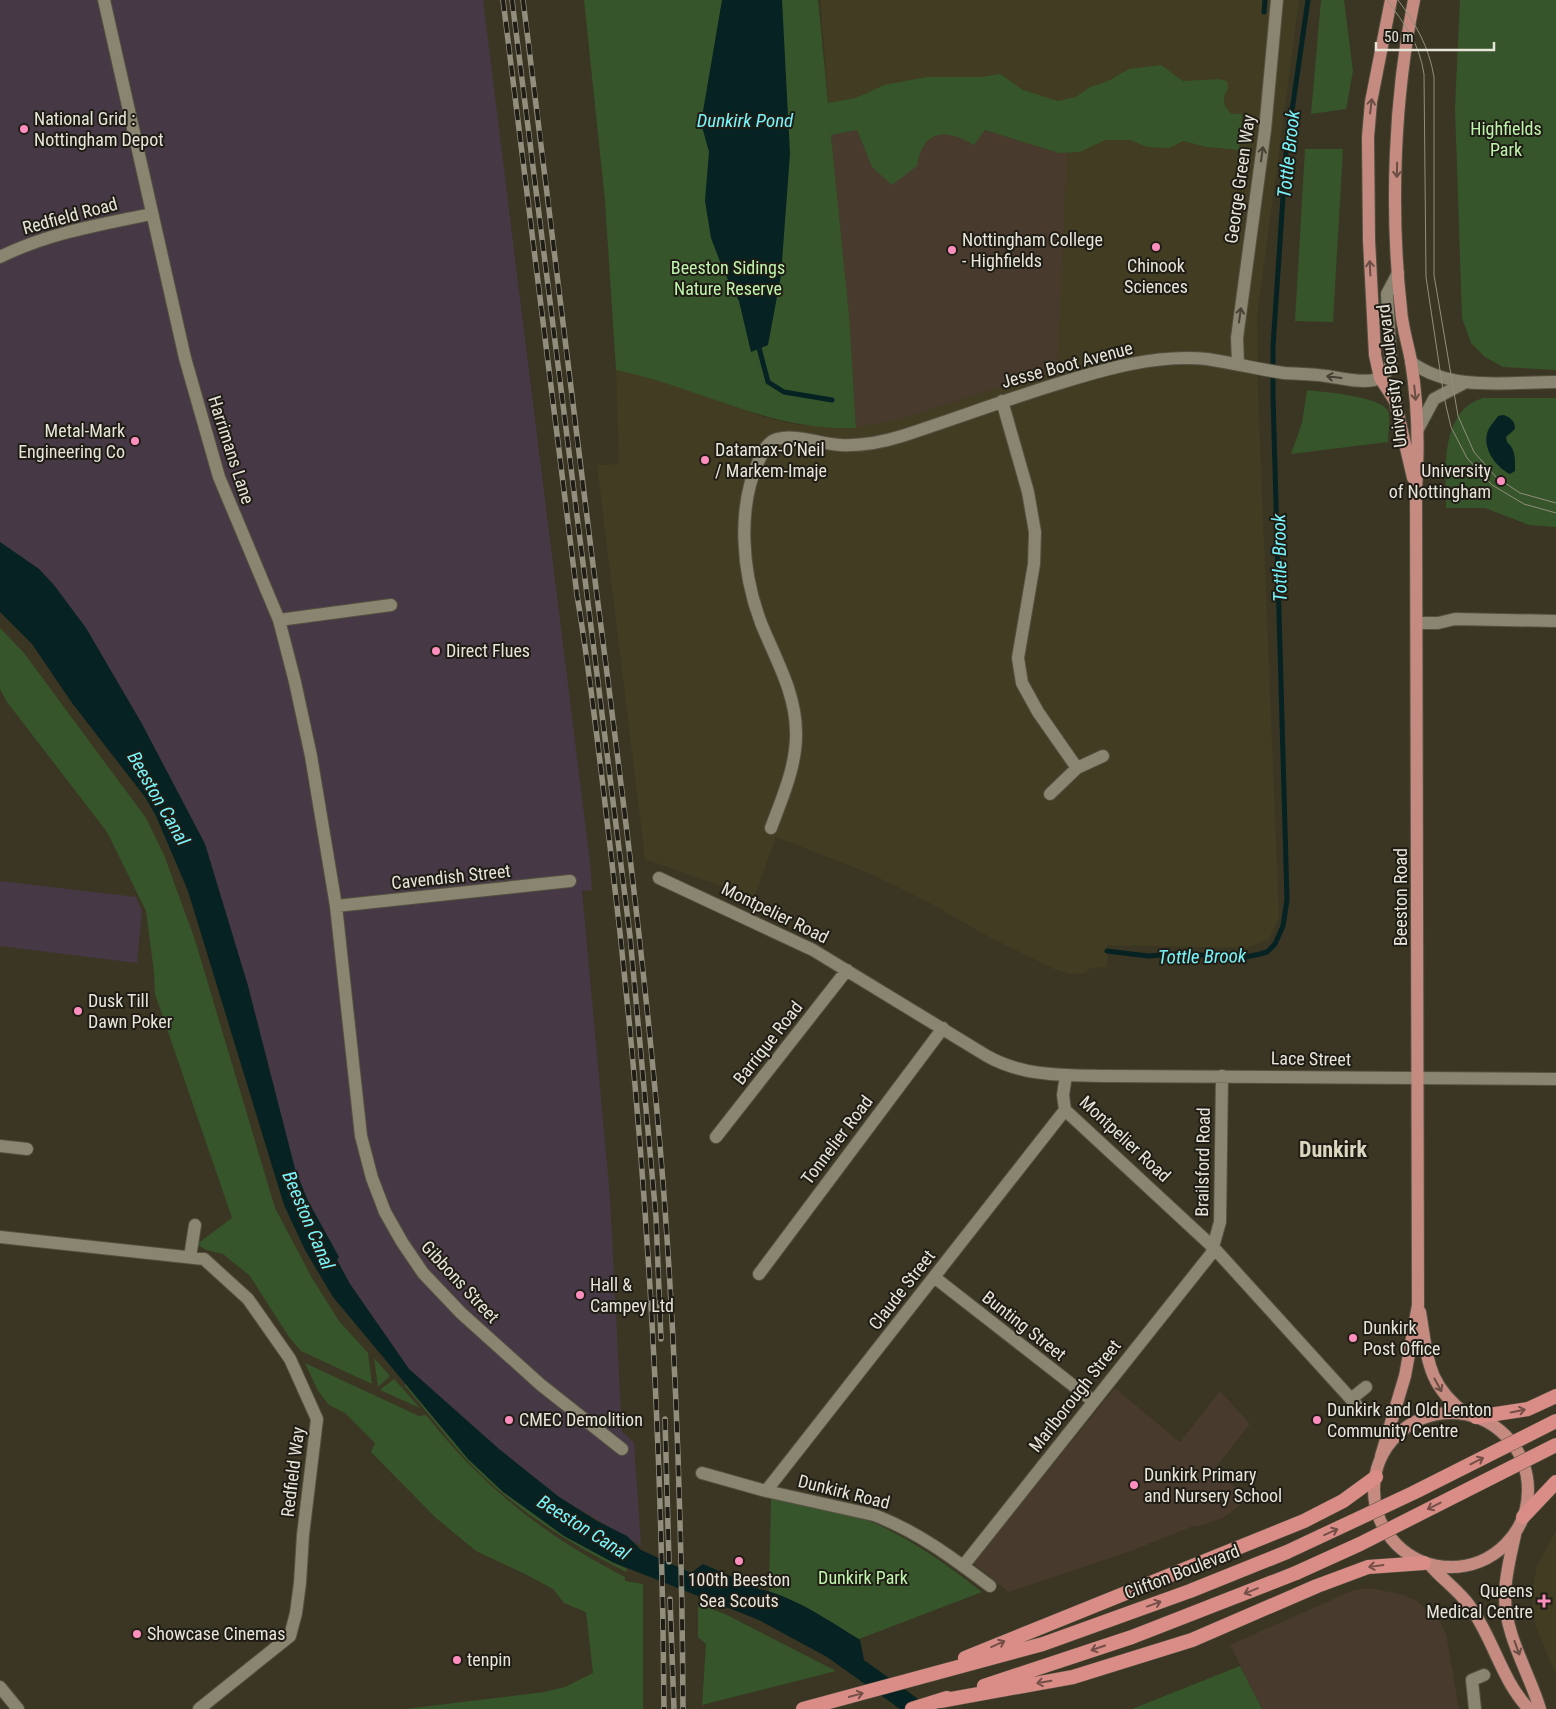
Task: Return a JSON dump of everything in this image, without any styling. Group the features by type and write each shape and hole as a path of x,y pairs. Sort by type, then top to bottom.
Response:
{"highway":[{"path":"1471,1415 1528,1409 1556,1396"},
{"name":"Clifton Boulevard","path":"803,1709 1043,1644 1190,1591 1287,1552 1413,1493 1556,1421"},
{"path":"912,1709 1132,1637 1296,1573 1360,1544 1556,1445"},
{"path":"921,1677 1032,1629 1248,1546 1343,1501 1376,1477"},
{"path":"1523,1517 1556,1482"},
{"path":"940,1701 1073,1677 1192,1640 1317,1586 1368,1567 1427,1565"}],"main road":[{"name":"University Boulevard","path":"1391,0 1371,102 1368,137 1369,240 1375,354 1380,378 1395,401 1416,490"},
{"name":"University Boulevard","path":"1414,0 1401,68 1398,105 1396,239 1401,311 1411,362 1418,429 1416,490"},
{"name":"Beeston Road","path":"1416,490 1418,622 1418,1304"},
{"path":"1418,1304 1429,1366 1434,1380 1451,1403 1503,1433 1515,1447 1523,1463 1528,1490 1523,1517 1516,1532 1507,1572 1506,1609 1512,1636 1540,1709"},
{"path":"1418,1304 1405,1376 1376,1477 1376,1494 1386,1528 1410,1554 1427,1565 1469,1604 1492,1644 1517,1697 1528,1709"},
{"path":"1381,1456 1399,1434 1422,1418 1441,1413 1471,1415"},
{"path":"1427,1565 1451,1568 1480,1562 1493,1555 1516,1532"}],"street":[{"name":"Harrimans Lane","path":"104,0 185,358 219,477 279,620 295,682 311,756 336,906"},
{"name":"George Green Way","path":"1238,363 1236,338 1265,130 1277,0"},
{"name":"Redfield Road","path":"0,257 24,245 52,236 151,214"},
{"path":"1380,378 1388,371 1391,363 1387,294 1398,273"},
{"name":"Jesse Boot Avenue","path":"771,828 784,793 796,748 796,730 794,705 760,620 751,587 745,548 744,524 750,488 760,458 769,443 790,438 840,445 899,437 1002,401 1115,367 1172,358 1238,363 1287,373 1372,380 1380,378"},
{"path":"1411,362 1425,373 1464,383 1556,382"},
{"path":"1418,429 1434,399 1464,383"},
{"path":"1002,401 1028,492 1035,532 1034,564 1018,658 1022,682 1038,712 1077,768"},
{"path":"279,620 391,605"},
{"path":"1418,622 1438,623 1455,619 1556,621"},
{"path":"1050,794 1077,768 1103,756"},
{"name":"Montpelier Road","path":"659,878 774,931 847,970 1004,1066 1036,1073 1066,1075 1063,1095 1065,1110 1214,1248 1361,1410"},
{"name":"Cavendish Street","path":"336,906 570,881"},
{"name":"Gibbons Street","path":"336,906 361,1136 372,1178 384,1212 411,1257 461,1313 541,1385 622,1449"},
{"name":"Barrique Road","path":"716,1136 847,970"},
{"name":"Tonnelier Road","path":"759,1274 943,1028"},
{"name":"Lace Street","path":"1066,1075 1556,1079"},
{"name":"Brailsford Road","path":"1214,1248 1220,1222 1222,1076"},
{"name":"Claude Street","path":"766,1491 1065,1110"},
{"path":"0,1146 27,1149"},
{"path":"190,1258 195,1226"},
{"name":"Redfield Way","path":"0,1237 204,1259 248,1299 290,1359 317,1419 303,1535 298,1603 290,1636 199,1709"},
{"name":"Marlborough Street","path":"963,1566 1214,1248"},
{"name":"Bunting Street","path":"934,1277 1093,1401"},
{"path":"1351,1399 1366,1387"},
{"name":"Dunkirk Road","path":"702,1473 766,1491 853,1510 890,1521 963,1566 990,1586"},
{"path":"1475,1709 1472,1680 1484,1675"},
{"path":"0,1687 18,1709"}],"shaded area":[{"path":"0,0 483,0 590,862 592,890 582,891 610,1197 622,1432 634,1442 641,1546 559,1497 499,1449 409,1369 350,1284 337,1260 334,1248 308,1201 295,1169 248,986 205,844 142,724 86,628 39,569 0,542"},
{"path":"820,0 1299,0 1257,317 1258,392 1279,918 1269,939 1247,948 1107,945 1107,967 1090,968 1086,973 1071,974 1054,969 991,938 926,901 871,874 776,837 754,898 645,859 597,465 619,464 616,370 649,376 766,418 800,425 856,428"},
{"name":"Nottingham College - Highfields","path":"857,130 872,167 917,166 920,152 927,142 937,134 950,133 974,145 984,130 1059,153 1067,153 1057,369 897,420 856,427 849,315 831,135"},
{"path":"0,881 136,897 142,911 137,963 0,946"},
{"name":"Dunkirk Primary and Nursery School","path":"1115,1388 1180,1442 1220,1391 1250,1424 1213,1471 1250,1498 1223,1518 1197,1527 1196,1525 1128,1552 1009,1592 973,1563"},
{"name":"Queens Medical Centre","path":"1556,1530 1556,1675 1537,1630 1533,1613 1532,1590 1537,1566"},
{"path":"1368,1588 1401,1594 1415,1600 1440,1621 1446,1634 1459,1709 1262,1709 1230,1645 1354,1590"}],"green space":[{"name":"Beeston Sidings Nature Reserve","path":"584,0 818,0 828,103 856,98 884,85 927,77 981,77 1000,74 1023,90 1058,101 1076,97 1090,87 1108,81 1129,69 1161,65 1183,81 1219,79 1227,81 1228,88 1224,99 1226,108 1232,114 1242,114 1239,150 1207,147 1183,141 1169,148 1147,147 1130,140 1105,140 1080,152 1059,153 985,130 974,145 945,134 937,135 930,139 924,145 917,166 892,185 872,167 857,130 831,135 849,315 856,428 824,427 793,423 734,407 647,377 616,370 605,201"},
{"path":"1321,0 1344,0 1353,71 1346,109 1311,114"},
{"name":"Highfields Park","path":"1460,0 1556,0 1556,370 1503,367 1485,357 1471,343 1462,318 1455,108"},
{"path":"1305,149 1343,149 1333,322 1295,321"},
{"path":"1307,390 1364,398 1383,406 1389,414 1388,442 1291,454 1302,423"},
{"name":"University of Nottingham","path":"1483,398 1556,398 1556,527 1529,525 1485,508 1446,508 1446,461 1452,429 1459,416 1469,405"},
{"path":"0,628 24,653 146,818 164,855 195,940 275,1208 312,1278 339,1321 368,1353 372,1384 301,1351 289,1337 250,1276 223,1254 206,1250 197,1244 232,1218 155,994 146,911 107,832 7,702 0,689"},
{"path":"374,1358 390,1376 378,1387"},
{"path":"305,1363 419,1416 426,1415 469,1464 516,1507 568,1545 625,1577 625,1581 643,1584 643,1709 405,1709 544,1692 565,1687 593,1673 586,1612 564,1603 553,1589 476,1551 436,1518 371,1452 375,1443 345,1413 329,1405 318,1391"},
{"path":"394,1379 420,1408 380,1390"},
{"path":"405,1382 438,1423 612,1562 627,1569 626,1572 583,1549 541,1523 503,1494 459,1451 405,1386"},
{"name":"Dunkirk Park","path":"771,1499 834,1509 872,1522 921,1548 982,1592 859,1639 810,1611 769,1591"},
{"path":"698,1604 725,1614 836,1671 702,1705 706,1644 698,1637"},
{"path":"1240,1666 1262,1709 1132,1709"}],"water":[{"name":"Dunkirk Pond","path":"722,0 782,0 790,154 781,275 768,345 751,352 739,301 724,272 711,238 705,201 709,152 701,123"},
{"path":"1504,415 1512,420 1515,426 1515,429 1506,437 1515,458 1515,471 1510,474 1492,458 1486,440 1491,425 1498,416"},
{"name":"Beeston Canal","path":"0,542 39,569 54,585 86,628 142,724 205,844 248,986 295,1169 308,1201 339,1257 337,1260 350,1284 409,1369 499,1449 559,1497 597,1521 627,1536 641,1550 691,1573 703,1564 751,1585 758,1585 758,1589 784,1597 811,1610 860,1640 864,1660 932,1709 900,1709 827,1657 759,1620 612,1562 564,1536 503,1492 468,1459 333,1297 305,1250 284,1205 188,891 156,816 145,797 72,703 32,644 0,612"}],"waterway":[{"path":"1264,12 1265,0"},
{"name":"Tottle Brook","path":"1107,951 1148,956 1175,954 1246,957 1267,952 1275,944 1283,926 1287,900 1273,346 1286,152 1308,0"},
{"path":"758,344 768,382 784,392 832,400"}],"tram line":[{"path":"1387,0 1415,43 1424,74 1426,277 1444,397 1451,427 1467,458 1492,485 1524,504 1556,513"},
{"path":"1398,0 1421,36 1429,56 1434,77 1434,275 1458,416 1474,452 1496,477 1520,493 1556,503"}],"railway":[{"path":"503,0 577,595 599,752 633,1061 642,1169 655,1385 660,1493 664,1709"},
{"path":"512,0 630,936 656,1217 661,1339"},
{"path":"523,0 623,801 651,1046 665,1209 676,1396 683,1709"},
{"path":"665,1419 669,1562"},
{"path":"670,1599 674,1709"}],"place":[{"name":"National Grid : Nottingham Depot","path":"24,129"},
{"name":"Chinook Sciences","path":"1156,247"},
{"name":"Nottingham College - Highfields","path":"952,250"},
{"name":"Metal-Mark Engineering Co","path":"135,441"},
{"name":"Datamax-O’Neil / Markem-Imaje","path":"705,460"},
{"name":"University of Nottingham","path":"1501,481"},
{"name":"Direct Flues","path":"436,651"},
{"name":"Dusk Till Dawn Poker","path":"78,1011"},
{"name":"Hall & Campey Ltd","path":"580,1295"},
{"name":"Dunkirk Post Office","path":"1353,1338"},
{"name":"CMEC Demolition","path":"509,1420"},
{"name":"Dunkirk and Old Lenton Community Centre","path":"1317,1420"},
{"name":"Dunkirk Primary and Nursery School","path":"1134,1485"},
{"name":"100th Beeston Sea Scouts","path":"739,1561"},
{"name":"Queens Medical Centre","path":"1544,1601"},
{"name":"Showcase Cinemas","path":"137,1634"},
{"name":"tenpin","path":"457,1660"}],"district":[{"name":"Dunkirk","path":"1333,1149"}]}
